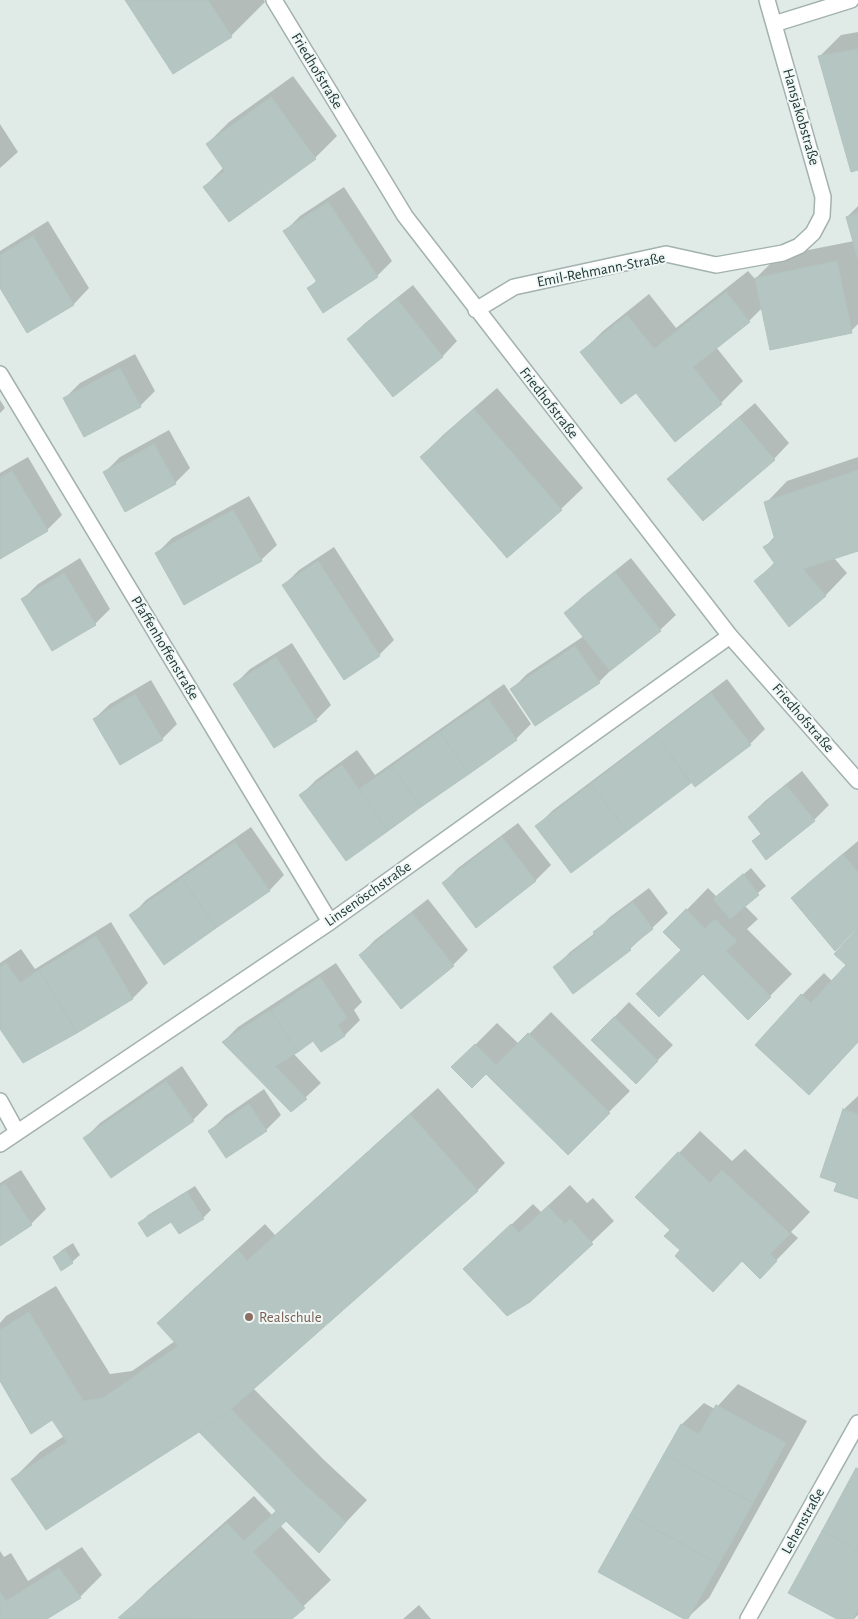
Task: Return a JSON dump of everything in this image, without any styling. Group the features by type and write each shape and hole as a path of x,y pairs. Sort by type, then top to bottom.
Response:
{"street":[{"name":"Friedhofstraße","path":"274,0 405,216 730,636 858,780"},
{"name":"Hansjakobstraße","path":"767,0 823,197 822,216 813,233"},
{"path":"774,24 851,0"},
{"name":"Emil-Rehmann-Straße","path":"476,310 514,288 666,254 716,265 783,253 799,246 813,233"},
{"name":"Pfaffenhoffenstraße","path":"0,374 330,922"},
{"name":"Linsenöschstraße","path":"0,1144 330,922 730,636"},
{"path":"0,1101 17,1132"},
{"name":"Lehenstraße","path":"748,1619 858,1424"}],"building":[{"path":"125,0 208,0 232,37 173,74"},
{"path":"858,49 858,170 851,172 818,56"},
{"path":"271,97 316,159 229,222 203,187 225,171 206,144"},
{"path":"328,202 378,277 323,313 307,288 317,282 283,231"},
{"path":"858,213 858,259 846,217"},
{"path":"33,236 74,305 27,333 0,288 0,255"},
{"path":"837,261 852,333 770,350 755,278"},
{"path":"726,292 750,322 693,367 722,404 675,442 636,393 621,404 580,352 627,315 654,349"},
{"path":"397,299 443,357 393,397 347,339"},
{"path":"120,368 141,407 84,437 63,398"},
{"path":"474,409 562,510 507,558 420,457"},
{"path":"739,418 775,460 703,521 667,479"},
{"path":"154,444 176,484 125,512 103,472"},
{"path":"858,470 858,551 803,569 826,596 789,627 754,581 775,564 763,547 775,540 764,502"},
{"path":"12,471 48,531 0,559 0,478"},
{"path":"233,510 262,561 184,605 155,553"},
{"path":"318,561 380,656 344,680 282,585"},
{"path":"615,572 661,631 610,671 564,613"},
{"path":"64,573 96,625 52,651 21,599"},
{"path":"575,646 600,683 535,726 510,689"},
{"path":"276,657 317,721 274,748 233,684"},
{"path":"711,693 751,745 695,787 655,735"},
{"path":"135,694 163,740 120,765 93,719"},
{"path":"488,699 517,740 469,774 440,732"},
{"path":"440,732 469,774 421,807 392,766"},
{"path":"655,735 691,783 627,831 591,784"},
{"path":"342,765 388,831 346,861 299,795"},
{"path":"392,766 421,807 388,831 359,789"},
{"path":"591,784 627,831 571,873 535,826"},
{"path":"786,785 815,821 766,860 752,841 761,834 748,817"},
{"path":"502,837 536,881 476,928 442,883"},
{"path":"235,842 270,891 216,928 182,878"},
{"path":"843,854 858,872 858,927 835,951 791,898"},
{"path":"743,874 759,895 730,919 713,899"},
{"path":"182,878 216,928 164,965 129,915"},
{"path":"633,902 653,929 629,948 631,950 573,994 553,967 595,935 593,932"},
{"path":"686,909 705,929 715,919 737,941 726,951 771,997 748,1020 703,974 659,1017 636,994 681,950 663,932"},
{"path":"412,913 454,966 401,1009 359,955"},
{"path":"858,928 858,1042 809,1095 755,1045 801,994 811,1003 846,965 834,954"},
{"path":"96,936 133,999 77,1033 39,970"},
{"path":"6,963 20,983 39,970 77,1033 23,1063 0,1029 0,967"},
{"path":"320,977 347,1018 338,1025 345,1036 321,1052 313,1041 298,1052 271,1010"},
{"path":"270,1010 298,1052 275,1066 307,1099 291,1112 222,1042"},
{"path":"614,1017 658,1061 636,1084 591,1040"},
{"path":"528,1033 610,1113 568,1155 486,1074 472,1088 451,1067 475,1044 496,1065"},
{"path":"166,1081 194,1121 111,1178 83,1138"},
{"path":"249,1104 267,1131 226,1158 208,1131"},
{"path":"843,1109 858,1114 858,1199 834,1191 837,1183 820,1177"},
{"name":"Realschule","path":"410,1114 478,1191 231,1409 199,1432 46,1530 11,1479 67,1442 52,1420 31,1434 0,1381 0,1330 29,1312 83,1401 103,1398 178,1346 157,1323 238,1250 247,1261"},
{"path":"678,1152 710,1183 722,1170 790,1234 770,1254 777,1261 760,1279 742,1261 713,1292 675,1256 680,1250 664,1236 670,1230 635,1197"},
{"path":"5,1184 32,1225 0,1246 0,1187"},
{"path":"187,1192 204,1219 179,1234 171,1222 147,1237 138,1223"},
{"path":"548,1206 565,1224 570,1219 593,1244 530,1302 507,1316 463,1269 511,1224 519,1233"},
{"path":"65,1250 73,1263 61,1271 53,1257"},
{"path":"716,1405 786,1443 753,1503 664,1454 681,1424 699,1434"},
{"path":"231,1409 302,1482 346,1522 319,1553 199,1432"},
{"path":"664,1454 753,1503 719,1564 630,1515"},
{"path":"856,1468 858,1469 858,1550 822,1531"},
{"path":"276,1511 286,1521 253,1552 305,1608 292,1619 118,1618 227,1523 244,1541"},
{"path":"630,1515 719,1564 688,1619 684,1619 598,1572"},
{"path":"822,1531 858,1550 858,1610 853,1619 837,1619 788,1593"},
{"path":"59,1568 81,1598 47,1619 0,1619 0,1592 6,1601"}],"place":[{"name":"Realschule","path":"249,1317"}]}
